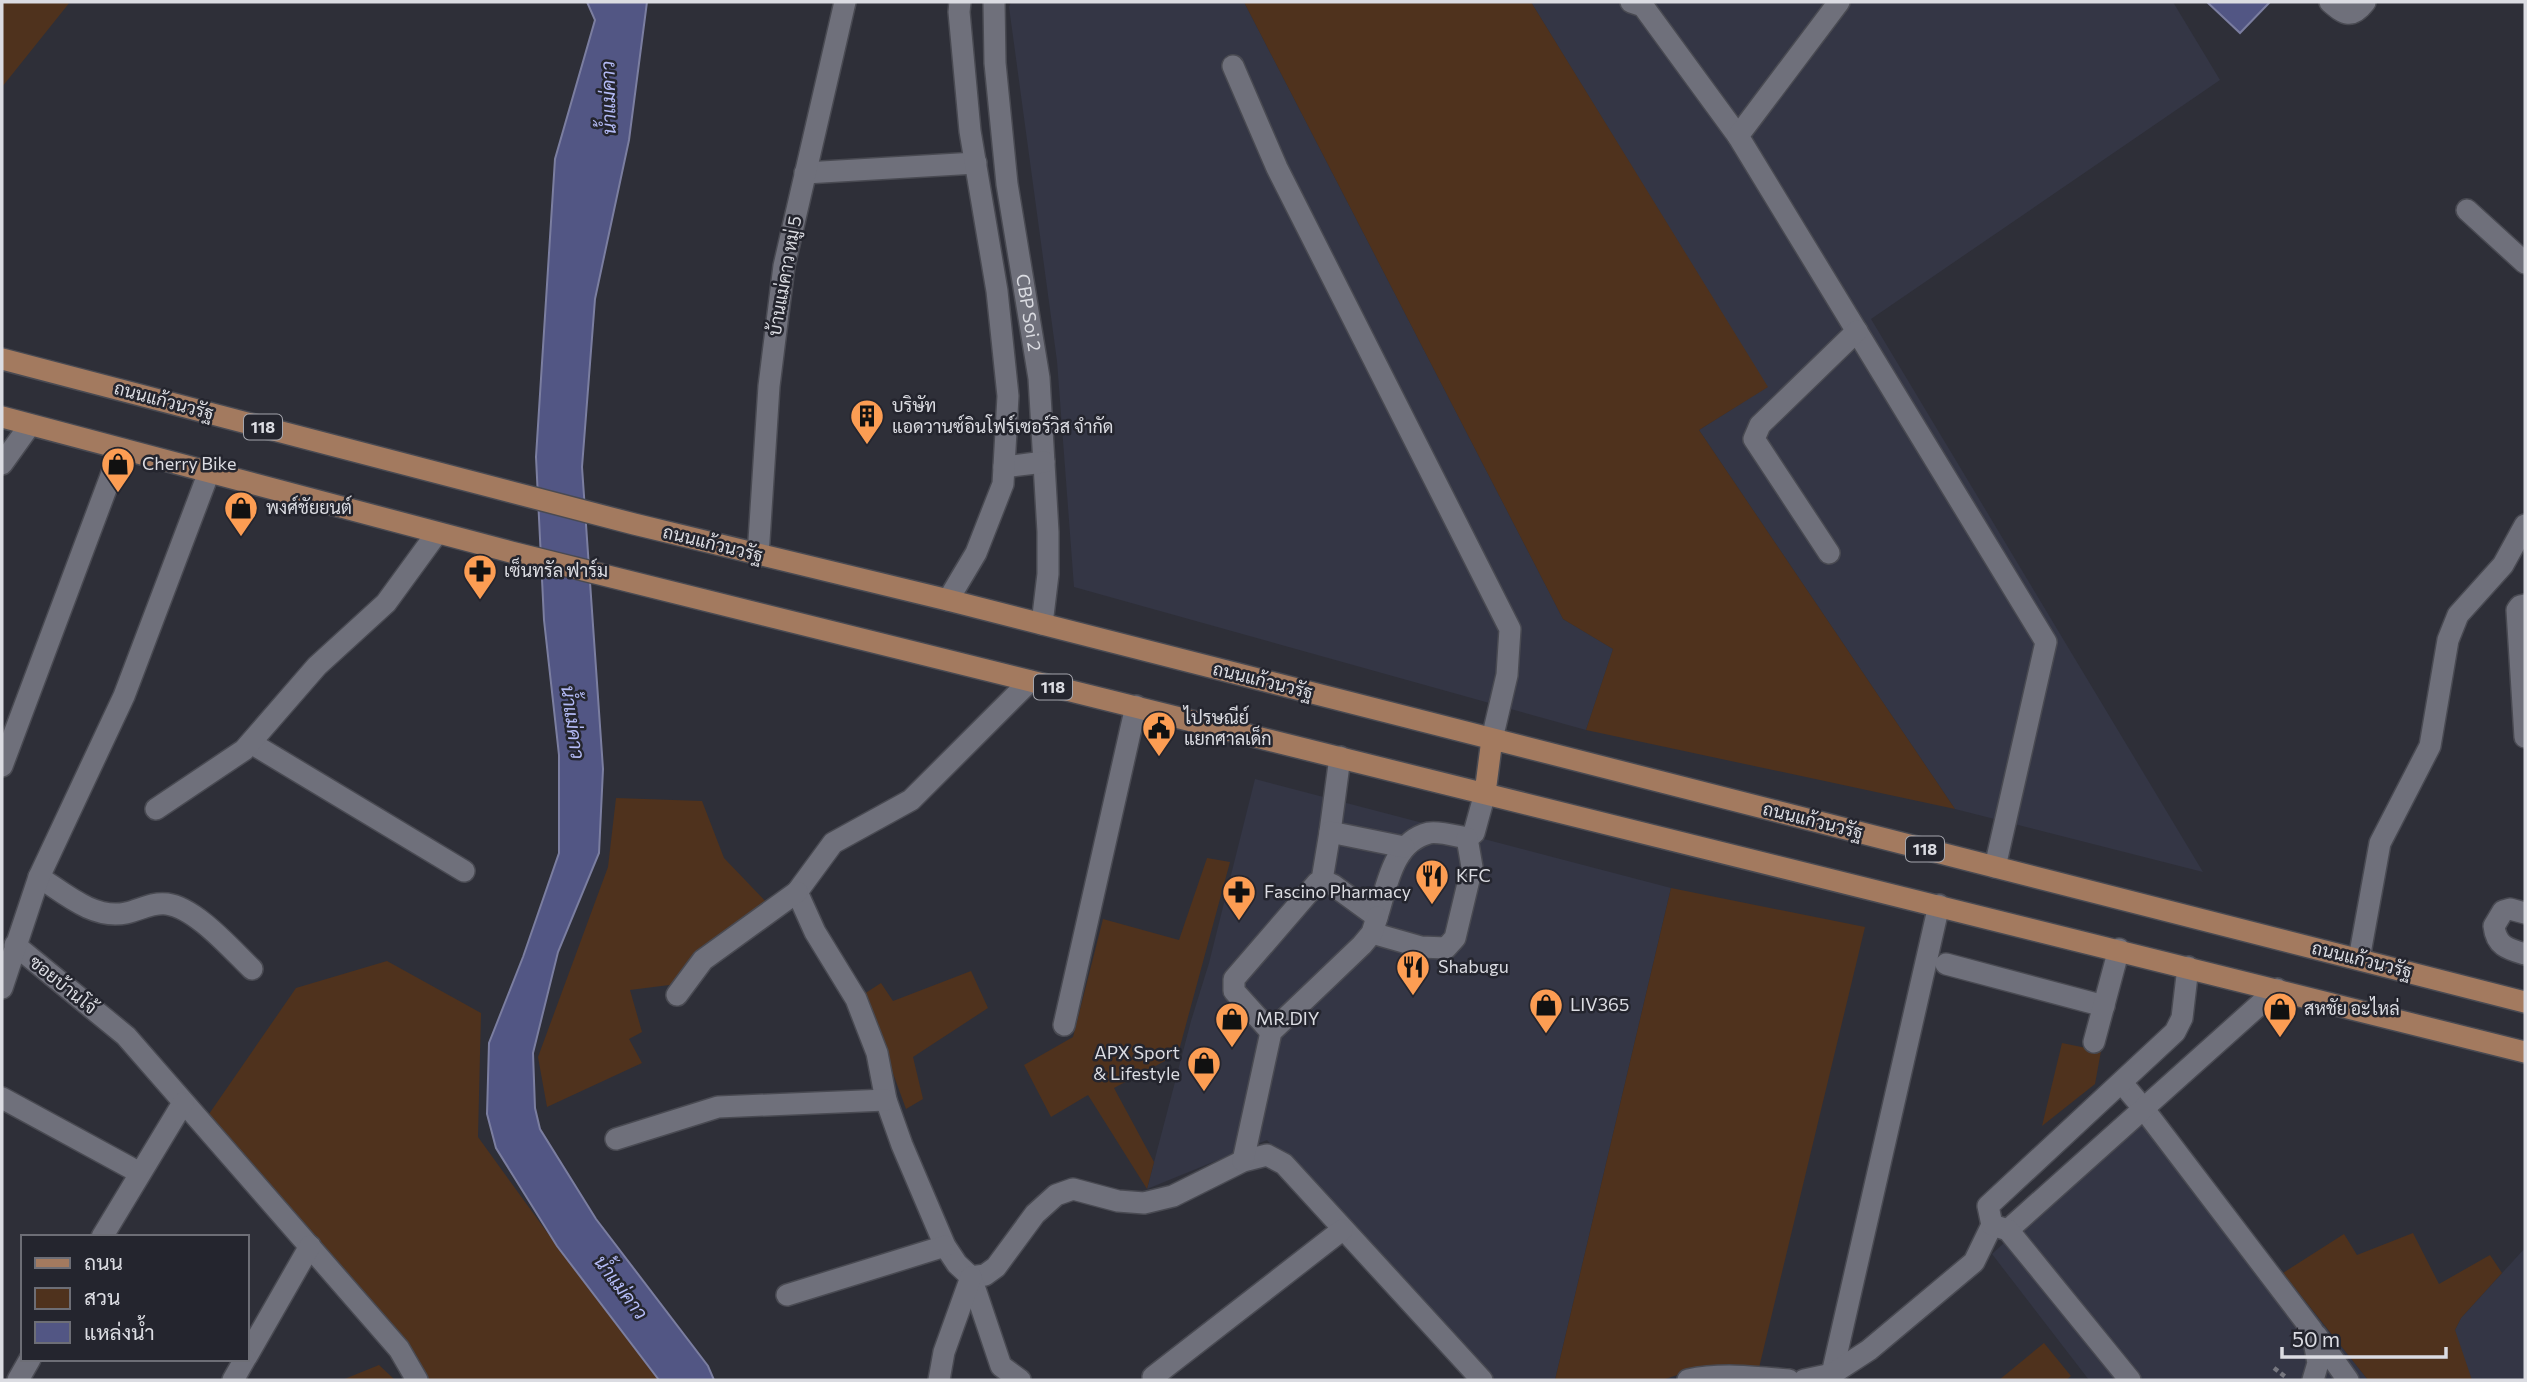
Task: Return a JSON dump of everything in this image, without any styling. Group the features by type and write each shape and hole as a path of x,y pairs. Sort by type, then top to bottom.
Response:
{"main road":[{"name":"ถนนแก้วนวรัฐ","path":"2,359 758,556 948,600 2525,1002"},
{"name":"118","path":"2,417 511,552 2525,1052"},
{"path":"1485,793 1492,739"}],"street":[{"name":"บ้านแม่คาว หมู่ 5","path":"758,556 769,386 784,265 845,2"},
{"name":"CBP Soi 2","path":"948,600 976,553 1003,484 1008,396 997,291 969,118 960,2"},
{"name":"CBP Soi 2","path":"994,2 995,63 1007,184 1039,378 1048,574 1042,624"},
{"path":"1631,2 1643,6 1738,136 2046,642 1996,867"},
{"path":"1738,136 1839,2"},
{"path":"2330,2 2342,12 2351,14 2358,11 2365,2"},
{"path":"1233,66 1277,168 1510,629 1507,675 1492,739"},
{"path":"805,173 976,163"},
{"path":"2467,210 2525,263"},
{"path":"1829,553 1754,439 1760,425 1857,331"},
{"path":"2,464 30,425"},
{"path":"2,766 121,449"},
{"path":"1004,467 1044,462"},
{"name":"ซอยบ้านโจ้","path":"209,472 124,696 39,877 15,945 126,1036 399,1349 417,1380"},
{"path":"2358,959 2380,843 2430,746 2448,640 2458,615 2503,565 2525,524"},
{"path":"156,809 251,743 317,666 386,603 437,533"},
{"path":"2525,605 2517,610 2525,737"},
{"path":"677,995 704,960 797,892 833,844 911,800 1030,681"},
{"path":"1065,1025 1136,706"},
{"path":"251,743 464,871"},
{"path":"1271,1032 1234,991 1234,979 1322,880 1340,757"},
{"path":"1243,1161 1271,1032 1375,925 1397,857 1404,848 1411,841 1431,832 1466,838 1474,832 1485,793"},
{"path":"1330,832 1404,848"},
{"path":"1322,880 1375,925 1421,947 1446,948 1455,938 1472,867 1466,838"},
{"path":"39,877 92,910 107,915 123,914 152,904 168,904 183,909 207,927 252,969"},
{"path":"797,892 815,932 856,999 877,1053 887,1100 902,1145 945,1246 957,1264 971,1277 999,1373 1020,1380"},
{"path":"1832,1374 1939,905"},
{"path":"2525,913 2510,909 2502,911 2494,926 2502,946 2525,954"},
{"path":"2,988 15,945"},
{"path":"2094,1042 2119,950"},
{"path":"1946,964 2104,1006"},
{"path":"2130,1380 2000,1227 1988,1206 2169,1039 2180,1025 2188,967"},
{"path":"1804,1380 1832,1374 1869,1350 1974,1262 2000,1227 2143,1108 2277,989"},
{"path":"2122,1083 2348,1380"},
{"path":"2,1098 140,1173"},
{"path":"616,1139 718,1107 887,1100"},
{"path":"103,1235 183,1103"},
{"path":"971,1277 985,1275 996,1268 1035,1214 1056,1195 1073,1189 1118,1201 1144,1203 1173,1196 1243,1161 1267,1156 1284,1164 1482,1380"},
{"path":"1153,1377 1342,1230"},
{"path":"248,1354 310,1246"},
{"path":"787,1295 945,1246"},
{"path":"939,1380 944,1352 971,1277"},
{"path":"2312,1330 2318,1363 2312,1380"},
{"path":"921,1380 944,1352"},
{"path":"18,1380 29,1361"},
{"path":"233,1380 244,1361"},
{"path":"1688,1380 1738,1376 1789,1380"}],"path":[{"path":"2274,1368 2287,1378"}],"shaded area":[{"path":"1011,2 1244,2 1563,619 1613,649 1586,730 1074,587 1057,361 1009,7"},
{"path":"1531,2 2173,2 2220,80 1871,319 2203,872 1955,809 1699,430 1767,387"},
{"path":"1255,779 1671,888 1555,1380 1490,1380 1267,1140 1147,1189 1209,963"},
{"path":"2151,1108 2368,1380 2089,1380 1992,1254"},
{"path":"2525,1248 2525,1380 2460,1380 2455,1330 2461,1318"}],"green space":[{"path":"2,2 70,2 2,87"},
{"path":"1244,2 1531,2 1768,387 1699,430 1955,809 1586,730 1613,649 1563,619"},
{"path":"616,798 702,801 724,858 767,903 677,984 630,990 642,1032 629,1039 642,1063 547,1107 538,1057 608,867"},
{"path":"1207,858 1230,862 1178,1054 1114,1088 1154,1162 1147,1189 1088,1095 1051,1117 1024,1065 1073,1037 1103,919 1179,940"},
{"path":"1671,888 1865,927 1758,1372 1699,1368 1662,1380 1555,1380"},
{"path":"387,961 481,1013 478,1137 659,1380 428,1380 409,1349 209,1114 296,988"},
{"path":"971,971 988,1008 913,1057 923,1099 906,1109 864,994 881,983 893,1001"},
{"path":"2062,1043 2101,1051 2095,1084 2042,1126"},
{"path":"2413,1233 2439,1284 2490,1255 2502,1273 2461,1318 2455,1330 2472,1380 2368,1380 2283,1273 2344,1234 2357,1255"},
{"path":"2044,1343 2071,1376 2066,1380 1999,1380"},
{"path":"379,1365 395,1380 342,1380"}],"water":[{"name":"น้ำแม่คาว","path":"587,2 647,2 629,140 595,299 582,467 603,769 599,853 558,952 533,1053 535,1108 540,1129 596,1219 708,1366 714,1380 659,1380 557,1246 496,1148 487,1114 489,1043 523,957 559,853 559,755 544,620 536,457 555,159 595,20"},
{"path":"2207,2 2270,2 2240,33"}],"place":[{"name":"บริษัท แอดวานซ์อินโฟร์เซอร์วิส จำกัด","path":"867,446"},
{"name":"Cherry Bike","path":"118,494"},
{"name":"พงศ์ชัยยนต์","path":"241,538"},
{"name":"เซ็นทรัล ฟาร์ม","path":"480,601"},
{"name":"ไปรษณีย์ แยกศาลเด็ก","path":"1159,758"},
{"name":"KFC","path":"1432,906"},
{"name":"Fascino Pharmacy","path":"1239,922"},
{"name":"Shabugu","path":"1413,997"},
{"name":"LIV365","path":"1546,1035"},
{"name":"สหชัย อะไหล่","path":"2280,1039"},
{"name":"MR.DIY","path":"1232,1049"},
{"name":"APX Sport & Lifestyle","path":"1204,1093"}]}
